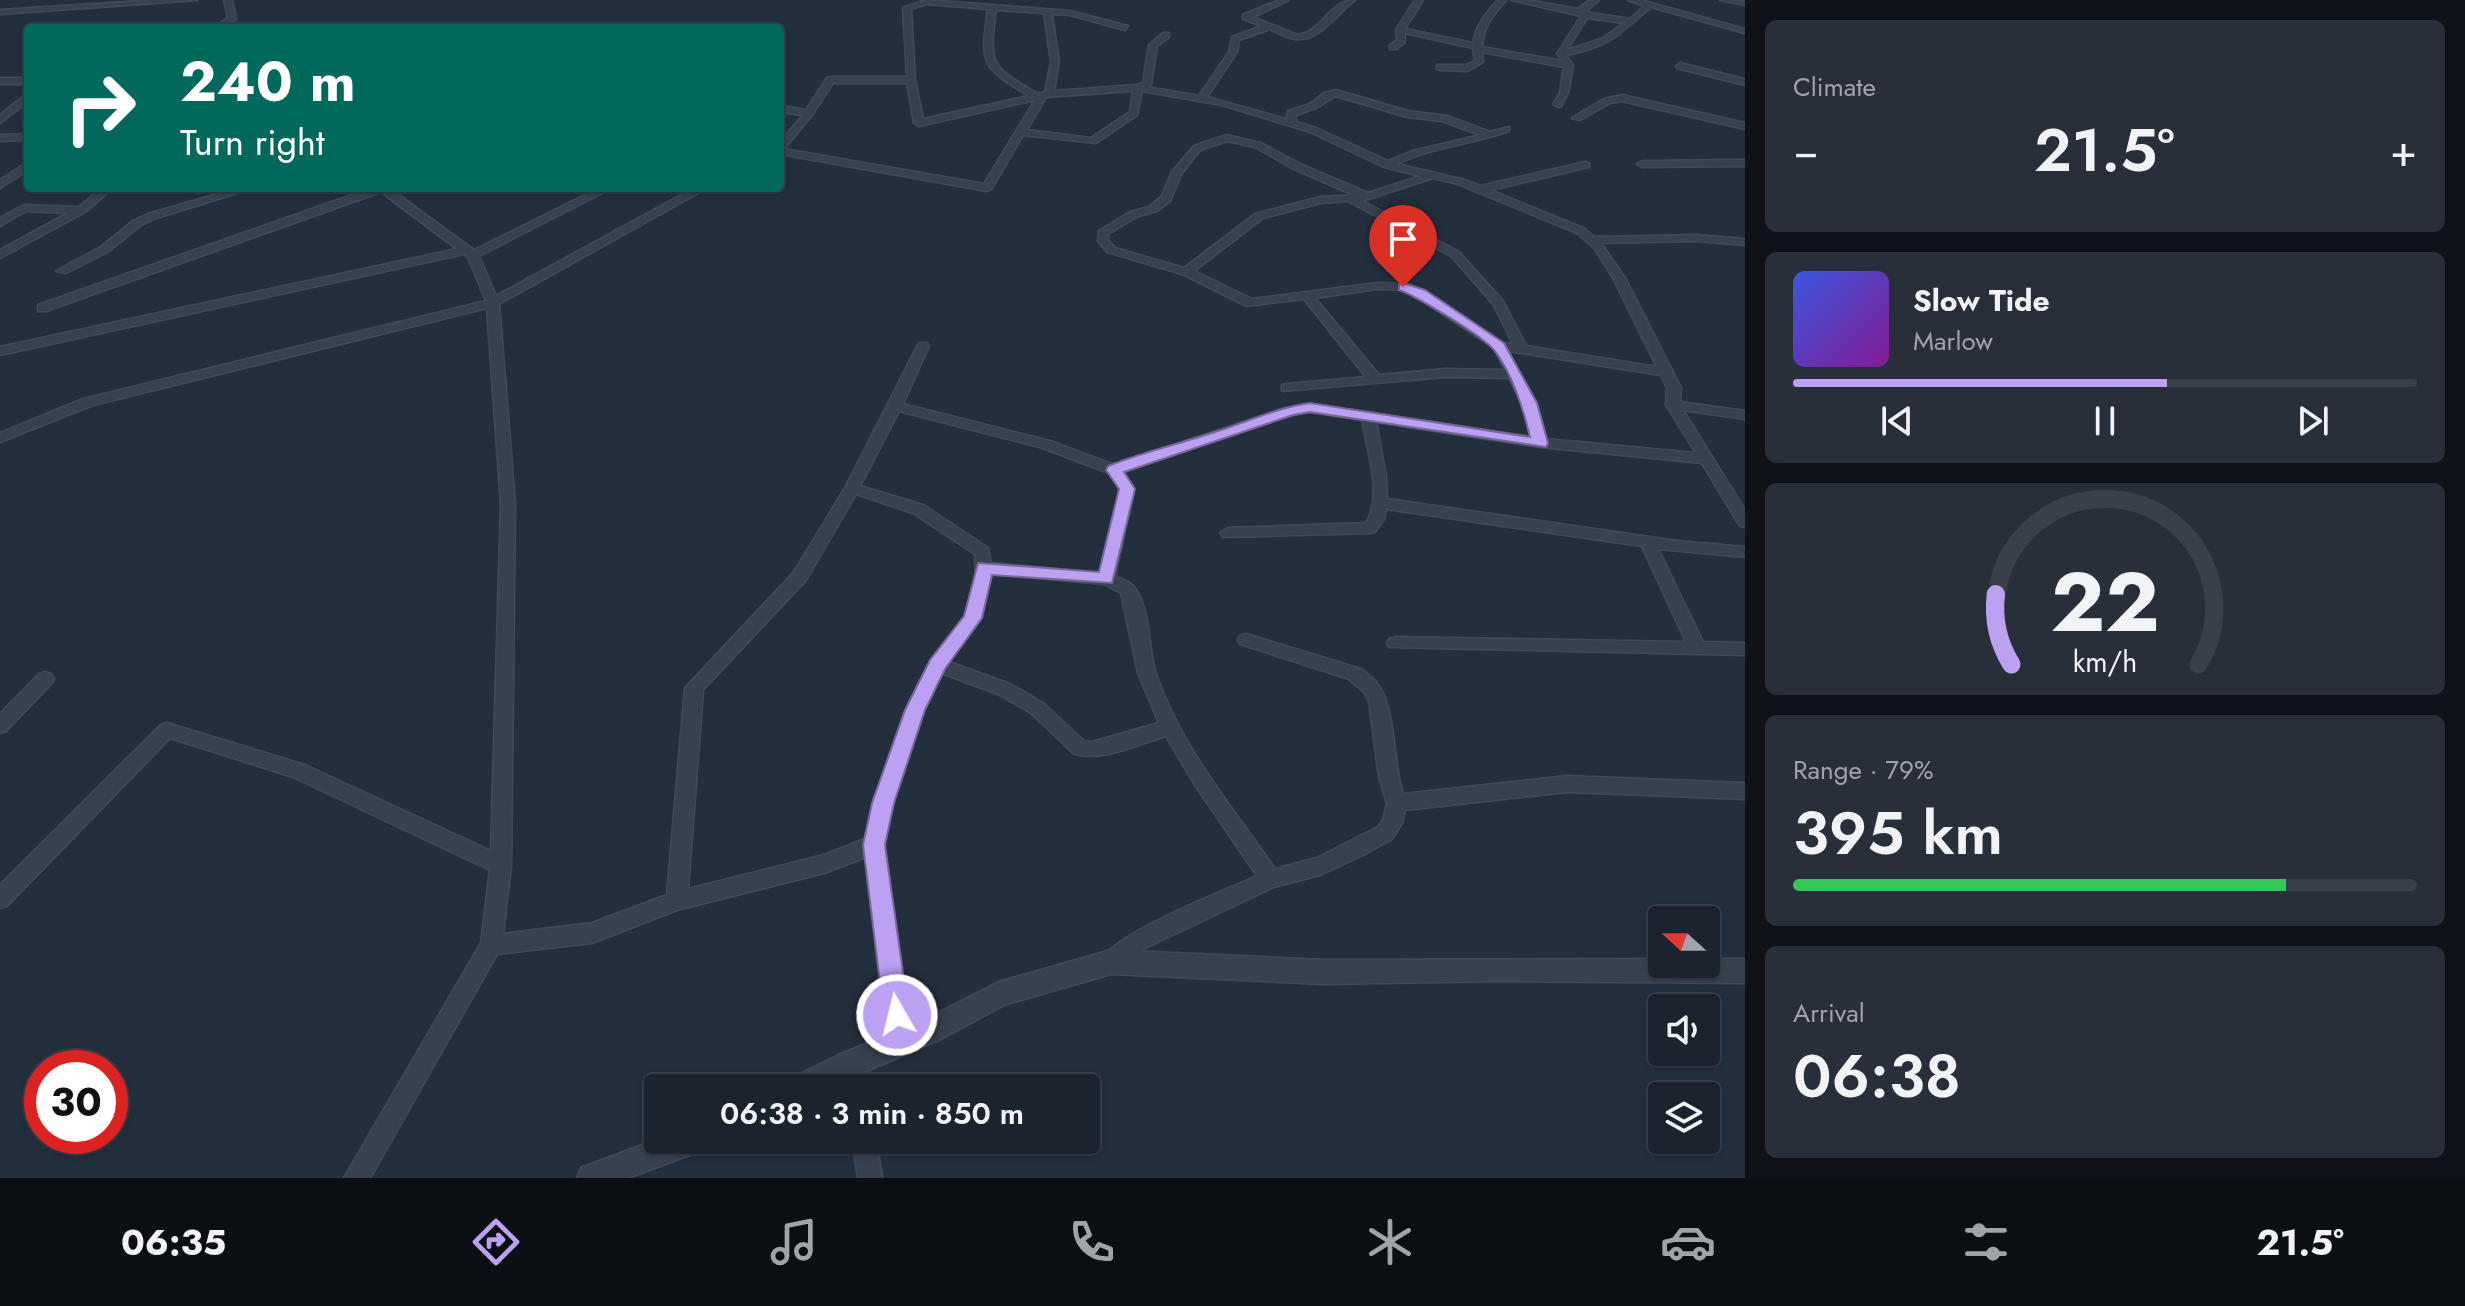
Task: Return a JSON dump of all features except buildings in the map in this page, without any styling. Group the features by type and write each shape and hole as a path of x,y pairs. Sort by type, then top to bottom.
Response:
{"street":[{"path":"0,12 193,0"},
{"path":"224,24 232,19 228,0"},
{"path":"1285,0 1246,17 1296,37 1305,37 1332,18 1339,5 1351,0"},
{"path":"1393,47 1401,41 1400,30 1419,0"},
{"path":"1440,67 1474,67 1479,62 1477,33 1502,0"},
{"path":"1515,0 1632,22"},
{"path":"1561,54 1582,13 1595,0"},
{"path":"1632,0 1745,31"},
{"path":"1724,0 1745,3"},
{"path":"1125,28 1070,13 927,2 907,8 911,80 919,123 1042,95 1138,88 1201,99 1329,135 1388,165 1479,189 1559,220 1593,240 1619,278 1674,388 1673,405 1745,522"},
{"path":"1561,54 1599,44 1632,22 1649,5"},
{"path":"992,9 1002,7"},
{"path":"992,9 985,54 992,69 1042,95"},
{"path":"784,151 987,188 1042,95 1055,62 1048,12"},
{"path":"1201,99 1233,52 1235,39 1271,26"},
{"path":"1400,30 1569,65"},
{"path":"1138,88 1147,84 1153,45 1166,35"},
{"path":"1558,104 1564,93 1569,65 1561,54"},
{"path":"1680,66 1745,82"},
{"path":"784,145 830,80 911,80"},
{"path":"0,81 24,81"},
{"path":"1022,132 1093,141 1131,116 1137,107 1138,88"},
{"path":"1291,124 1291,113 1313,106 1327,95 1336,93 1407,114 1444,118 1490,135"},
{"path":"1577,118 1607,101 1622,98 1745,126"},
{"path":"0,120 24,99"},
{"path":"784,110 809,113"},
{"path":"1388,165 1453,141 1506,129"},
{"path":"0,138 24,137"},
{"path":"1368,197 1242,139 1226,138 1197,148 1177,172 1166,199 1153,209 1134,214 1103,233 1103,241 1111,250 1186,272 1250,303 1377,286 1409,287 1499,346 1665,372"},
{"path":"1642,164 1745,163"},
{"path":"1479,189 1585,165"},
{"path":"0,185 24,168"},
{"path":"1186,272 1259,216 1321,200 1368,197 1431,175"},
{"path":"3,255 81,210 103,192"},
{"path":"62,271 105,249 137,223 152,216 235,192"},
{"path":"42,308 371,192"},
{"path":"356,1178 491,945 501,865 508,503 493,303 469,252 387,192"},
{"path":"0,351 469,252 598,192"},
{"path":"0,438 88,402 493,303 695,192"},
{"path":"1351,199 1455,254 1499,304 1522,351"},
{"path":"0,223 24,208 81,210"},
{"path":"1593,240 1696,238 1745,242"},
{"path":"1307,295 1376,380"},
{"path":"677,901 694,688 800,576 852,488 923,346"},
{"path":"1499,346 1529,403 1540,443"},
{"path":"1287,388 1445,373 1516,374"},
{"path":"1673,405 1745,415"},
{"path":"895,406 1045,444 1114,470 1127,489 1106,579"},
{"path":"1114,470 1153,454 1220,436 1290,411 1310,408 1540,443 1708,459"},
{"path":"1228,533 1370,528 1378,521 1381,503 1368,417"},
{"path":"852,488 918,509 983,552 985,568 973,618 937,665 906,735 883,803 874,845 901,1044"},
{"path":"1381,503 1745,552"},
{"path":"1647,541 1698,649"},
{"path":"985,568 1106,579 1128,589 1134,602 1147,674 1185,754 1271,879"},
{"path":"1111,962 1134,943 1271,879 1320,866 1385,833 1392,823 1397,803 1388,777 1378,701 1370,687 1355,674 1246,640"},
{"path":"1395,643 1745,649"},
{"path":"937,665 1004,689 1037,708 1079,748 1092,750 1172,727"},
{"path":"0,726 45,679"},
{"path":"0,899 167,730 298,771 501,865"},
{"path":"1397,803 1567,784 1745,791"},
{"path":"491,945 592,933 677,901 824,864 874,845"},
{"path":"828,1074 901,1044 999,994 1111,962 1323,972 1501,969 1745,971"},
{"path":"852,1062 854,1074"},
{"path":"591,1178 655,1154"},
{"path":"866,1154 870,1178"}],"route":[{"path":"897,1015 874,845 883,803 915,710 937,665 973,618 985,568 1106,579 1127,489 1114,470 1153,454 1220,436 1290,411 1310,408 1540,443 1529,403 1499,346 1421,293 1403,287"}]}
